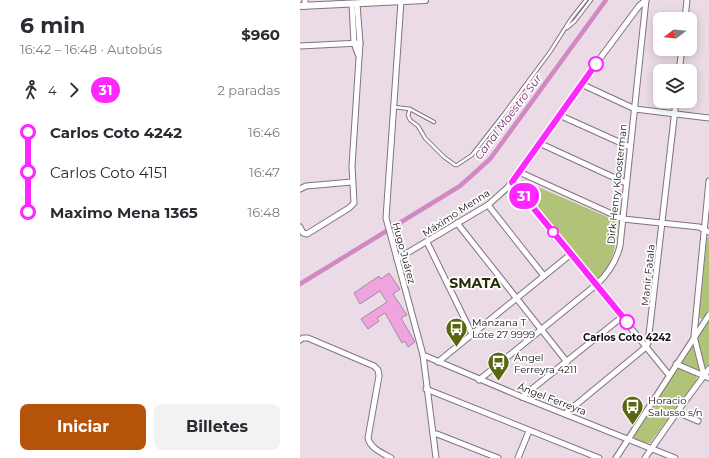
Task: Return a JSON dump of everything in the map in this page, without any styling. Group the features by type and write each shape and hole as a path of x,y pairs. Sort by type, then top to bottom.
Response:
{"street":[{"path":"304,4 354,4 425,0"},
{"name":"Máximo Menna","path":"397,259 488,205 512,182 581,84 639,6 646,0"},
{"name":"Dirk Henry Kloosterman","path":"479,380 596,285 612,267 618,254 646,0"},
{"path":"686,12 687,0"},
{"name":"Hugo Juárez","path":"401,1 387,223 423,355 426,389 436,458"},
{"path":"300,227 303,233 307,234 352,206 354,199 352,166 360,43 354,4"},
{"path":"354,4 354,43 359,57"},
{"path":"300,46 360,43"},
{"path":"581,84 635,108 709,118"},
{"name":"Manir Fatala","path":"646,347 650,339 675,108"},
{"path":"559,115 630,147"},
{"path":"539,143 626,183"},
{"path":"519,172 623,219 663,223 707,230"},
{"path":"707,377 694,336 707,230 709,181"},
{"path":"300,189 306,186 352,182"},
{"path":"512,182 669,375"},
{"path":"488,205 544,276"},
{"path":"457,224 567,362"},
{"path":"427,242 472,334"},
{"path":"438,362 571,254"},
{"path":"616,458 709,315"},
{"path":"522,397 622,317"},
{"path":"300,340 303,338 308,338 374,366 378,370 379,376 368,442 391,458"},
{"path":"566,413 646,347"},
{"name":"Ángel Ferreyra","path":"423,355 479,380 566,413 675,458"},
{"path":"676,364 707,377"},
{"path":"645,458 676,412 707,377 709,369"},
{"path":"426,389 599,458"},
{"path":"676,412 698,421"},
{"path":"518,458 529,430"},
{"path":"433,434 437,434 498,458"}],"lane":[{"path":"410,109 408,115 410,120 418,126 425,138 444,157 457,165 472,155 532,77 586,0"},
{"path":"565,30 576,21 591,0"},
{"path":"394,106 410,109 434,122"}],"green space":[{"path":"522,180 619,222 614,251 607,270 595,282 519,187"},
{"path":"709,237 709,310 701,319 699,317 707,238"},
{"path":"709,318 709,366 706,367 704,365 696,338"},
{"path":"689,347 694,347 700,367 699,370 696,371 680,363"},
{"path":"678,368 696,376 697,380 650,443 645,443 634,438 633,435"}],"building":[{"path":"389,273 400,289 393,294 407,315 401,318 415,342 408,347 405,341 402,343 385,313 377,318 379,321 368,329 361,319 387,302 380,291 360,304 354,293 379,276 381,279"}],"waterway":[{"name":"Canal Maestro Sur","path":"300,284 460,186 490,159 606,0"}],"bus line":[{"name":"31","path":"596,64 512,182 627,322"}],"place":[{"name":"Carlos Coto 4242","path":"627,322"},
{"name":"Manzana T Lote 27 9999","path":"457,348"},
{"name":"Ángel Ferreyra 4211","path":"498,382"},
{"name":"Horacio Salusso s/n","path":"633,426"}],"district":[{"name":"SMATA","path":"475,283"}]}
